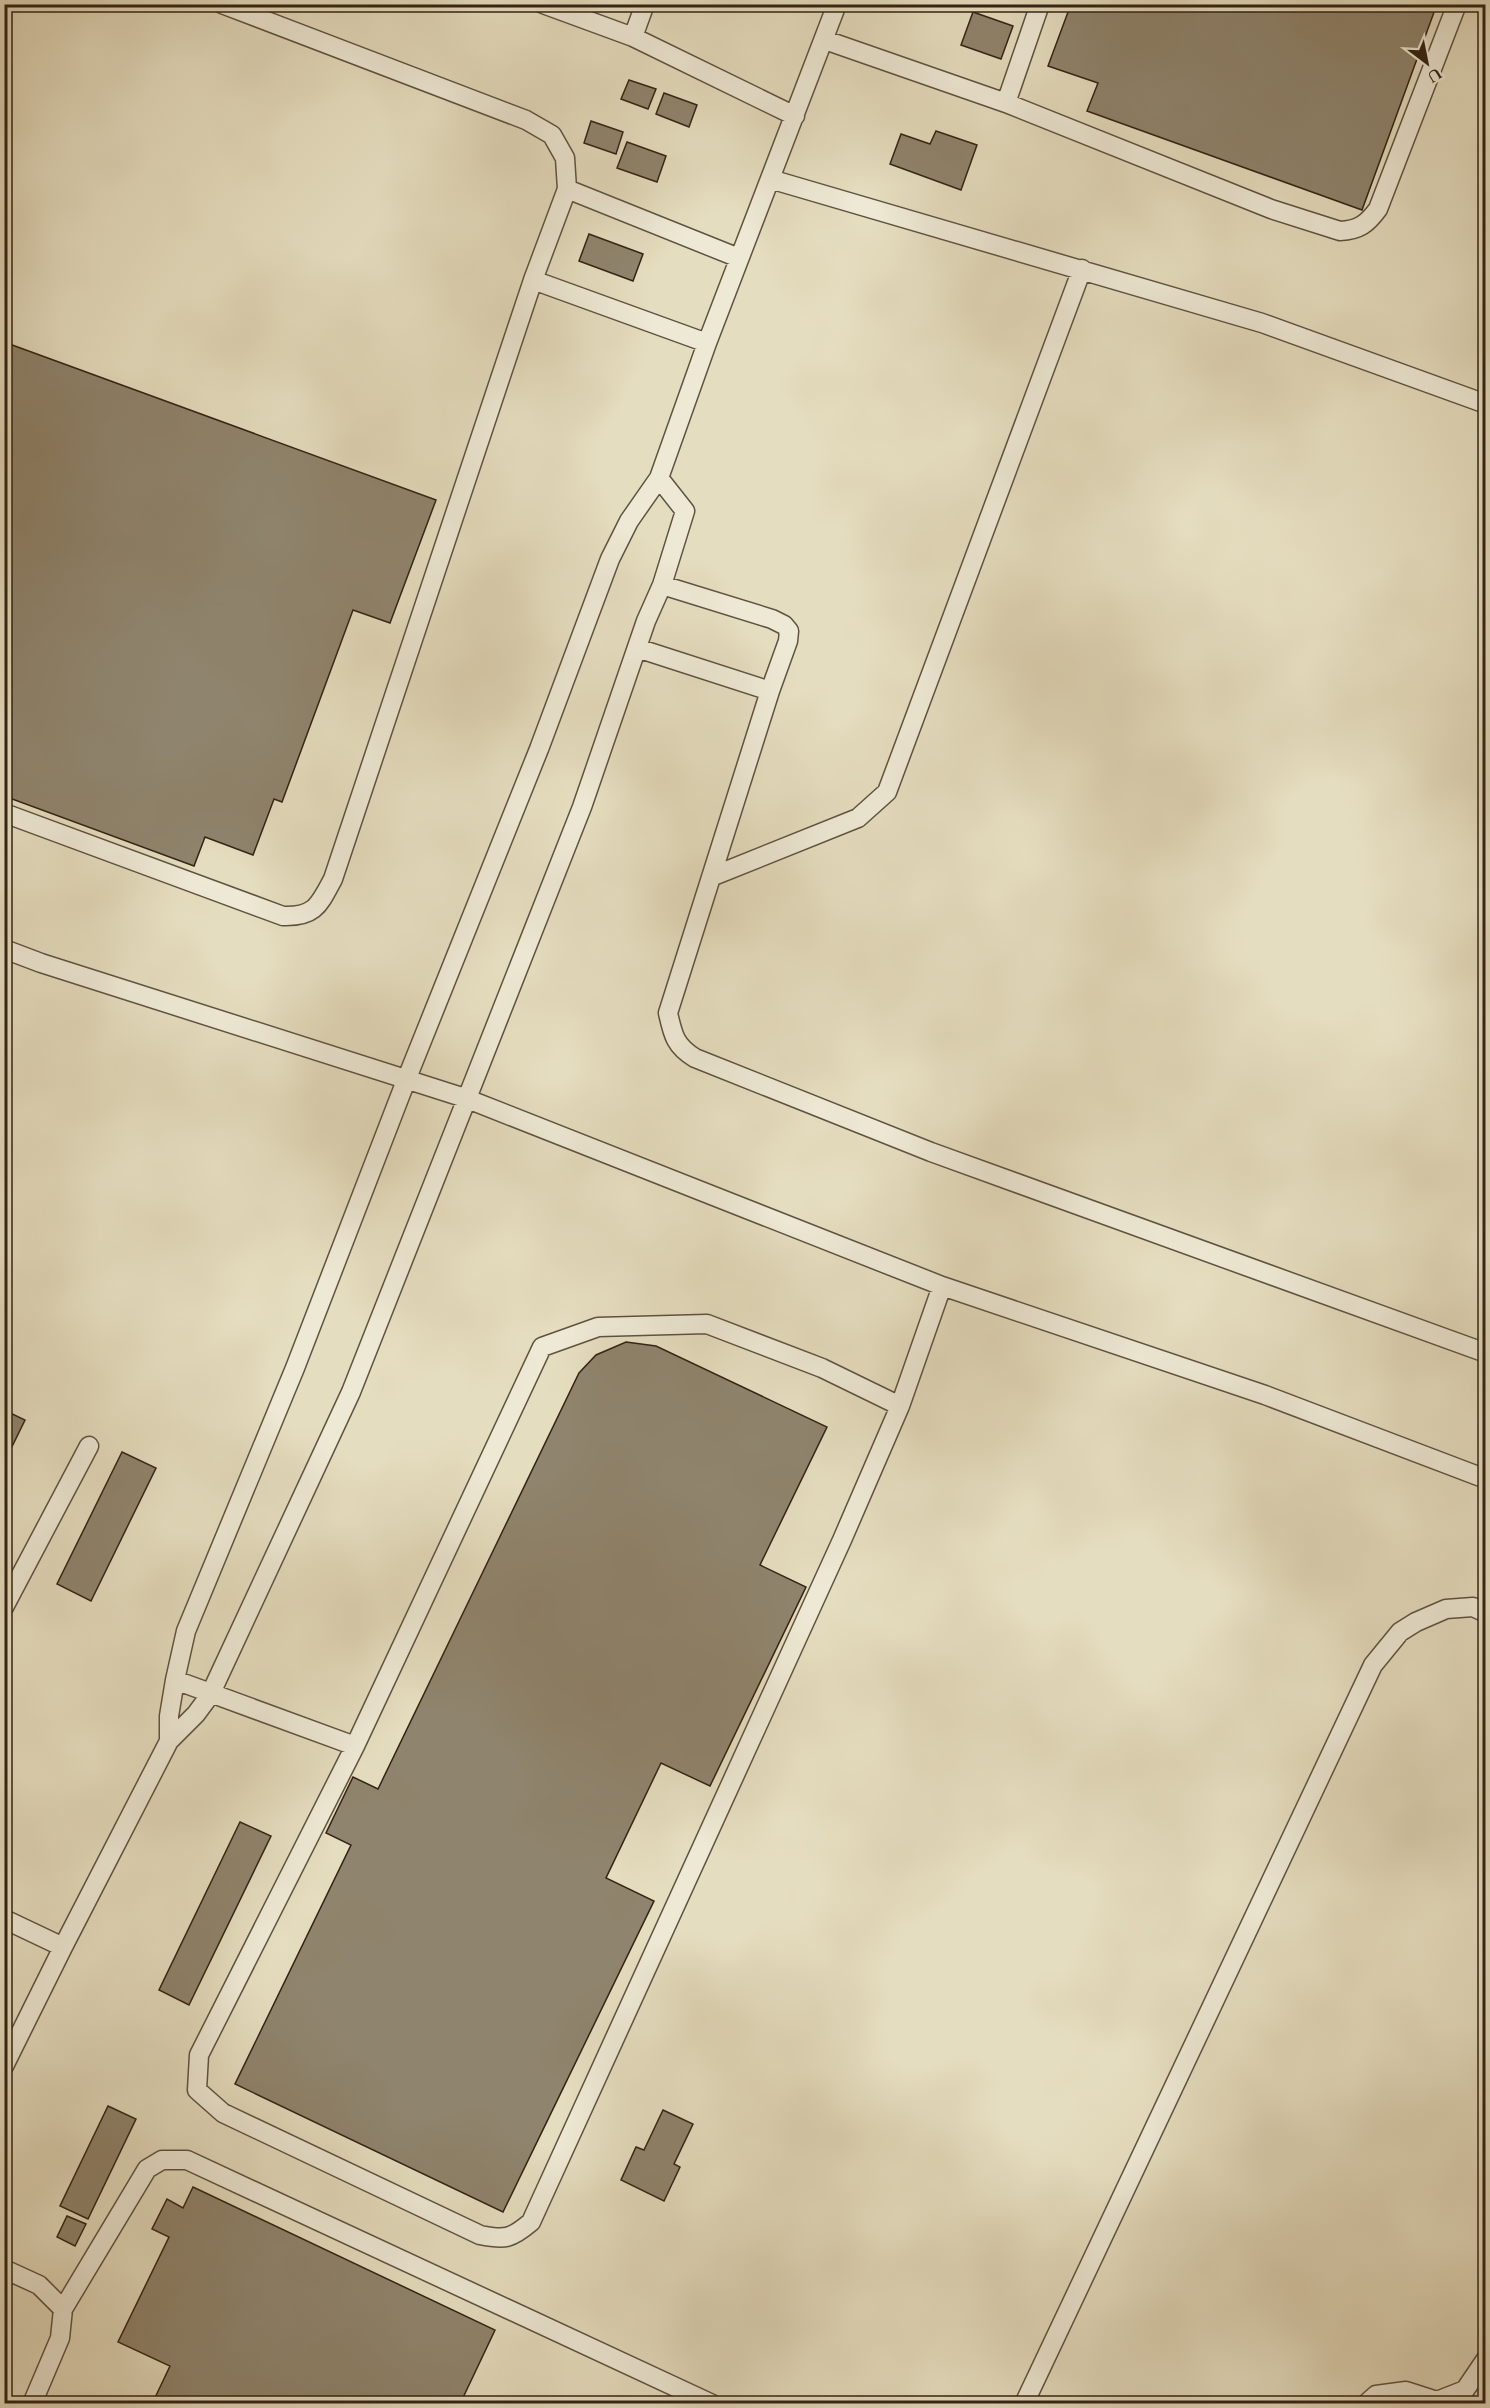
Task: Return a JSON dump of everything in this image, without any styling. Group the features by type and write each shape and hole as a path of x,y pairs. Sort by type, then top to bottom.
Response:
{"lane":[{"path":"4,813 283,916 300,916 318,907 333,879 533,279 567,189 565,159 552,135 526,120 222,4"},
{"path":"543,4 633,37 795,116"},
{"path":"633,37 645,4"},
{"path":"170,1741 170,1716 175,1680 186,1631 295,1368 407,1078 539,749 610,559 629,521 659,478 707,343 837,4"},
{"path":"1006,103 1040,4"},
{"path":"825,40 1006,103 1270,209 1340,231 1352,230 1366,224 1378,209 1457,4"},
{"path":"770,179 1262,322 1485,404"},
{"path":"567,189 739,258"},
{"path":"711,877 858,818 887,792 1082,269"},
{"path":"533,279 707,343"},
{"path":"4,2066 170,1741 196,1714 210,1695 351,1392 465,1098 582,807 646,621 662,585 685,511 659,478"},
{"path":"662,585 772,619 784,625 789,631 788,641 668,1013 673,1034 682,1050 695,1058 931,1152 1485,1353"},
{"path":"637,648 770,691"},
{"path":"4,949 41,963 465,1098 942,1286 1265,1395 1485,1479"},
{"path":"900,1406 822,1368 706,1324 598,1326 542,1347 355,1746 199,2055 197,2090 223,2113 480,2235 502,2240 518,2233 531,2222 900,1406 942,1286"},
{"path":"4,1606 89,1446"},
{"path":"1024,2403 1373,1665 1400,1632 1416,1622 1446,1609 1473,1606 1485,1613"},
{"path":"175,1680 210,1695 355,1746"},
{"path":"4,1919 63,1947"},
{"path":"32,2403 60,2338 63,2309 147,2169 162,2160 187,2160 712,2403"},
{"path":"4,2269 39,2285 63,2309"},
{"path":"1366,2403 1376,2395 1406,2391 1437,2401 1465,2390 1485,2359"}],"building":[{"path":"1071,4 1437,4 1362,210 1087,111 1098,83 1048,66"},
{"path":"973,12 1013,26 1001,59 961,45"},
{"path":"629,80 656,89 648,109 621,99"},
{"path":"664,93 697,105 689,127 656,114"},
{"path":"591,121 623,132 616,154 584,143"},
{"path":"936,131 977,145 961,190 890,164 901,134 930,144"},
{"path":"627,142 666,156 657,182 617,168"},
{"path":"589,234 643,254 633,281 579,261"},
{"path":"4,342 436,500 390,623 353,610 282,802 274,799 253,855 205,837 194,866 4,796"},
{"path":"626,1342 656,1346 827,1427 760,1565 806,1587 710,1786 661,1763 606,1878 654,1901 503,2212 235,2084 351,1845 326,1833 353,1777 378,1789 579,1373 596,1355"},
{"path":"4,1410 25,1420 4,1463"},
{"path":"122,1452 156,1468 91,1601 57,1584"},
{"path":"240,1822 271,1836 189,2005 159,1990"},
{"path":"108,2106 136,2119 88,2219 60,2206"},
{"path":"663,2110 693,2124 674,2164 680,2167 664,2201 621,2180 636,2147 644,2150"},
{"path":"193,2187 495,2330 460,2404 152,2404 170,2366 118,2342 169,2237 152,2229 167,2199 183,2208"},
{"path":"67,2216 86,2224 75,2246 57,2237"}]}
